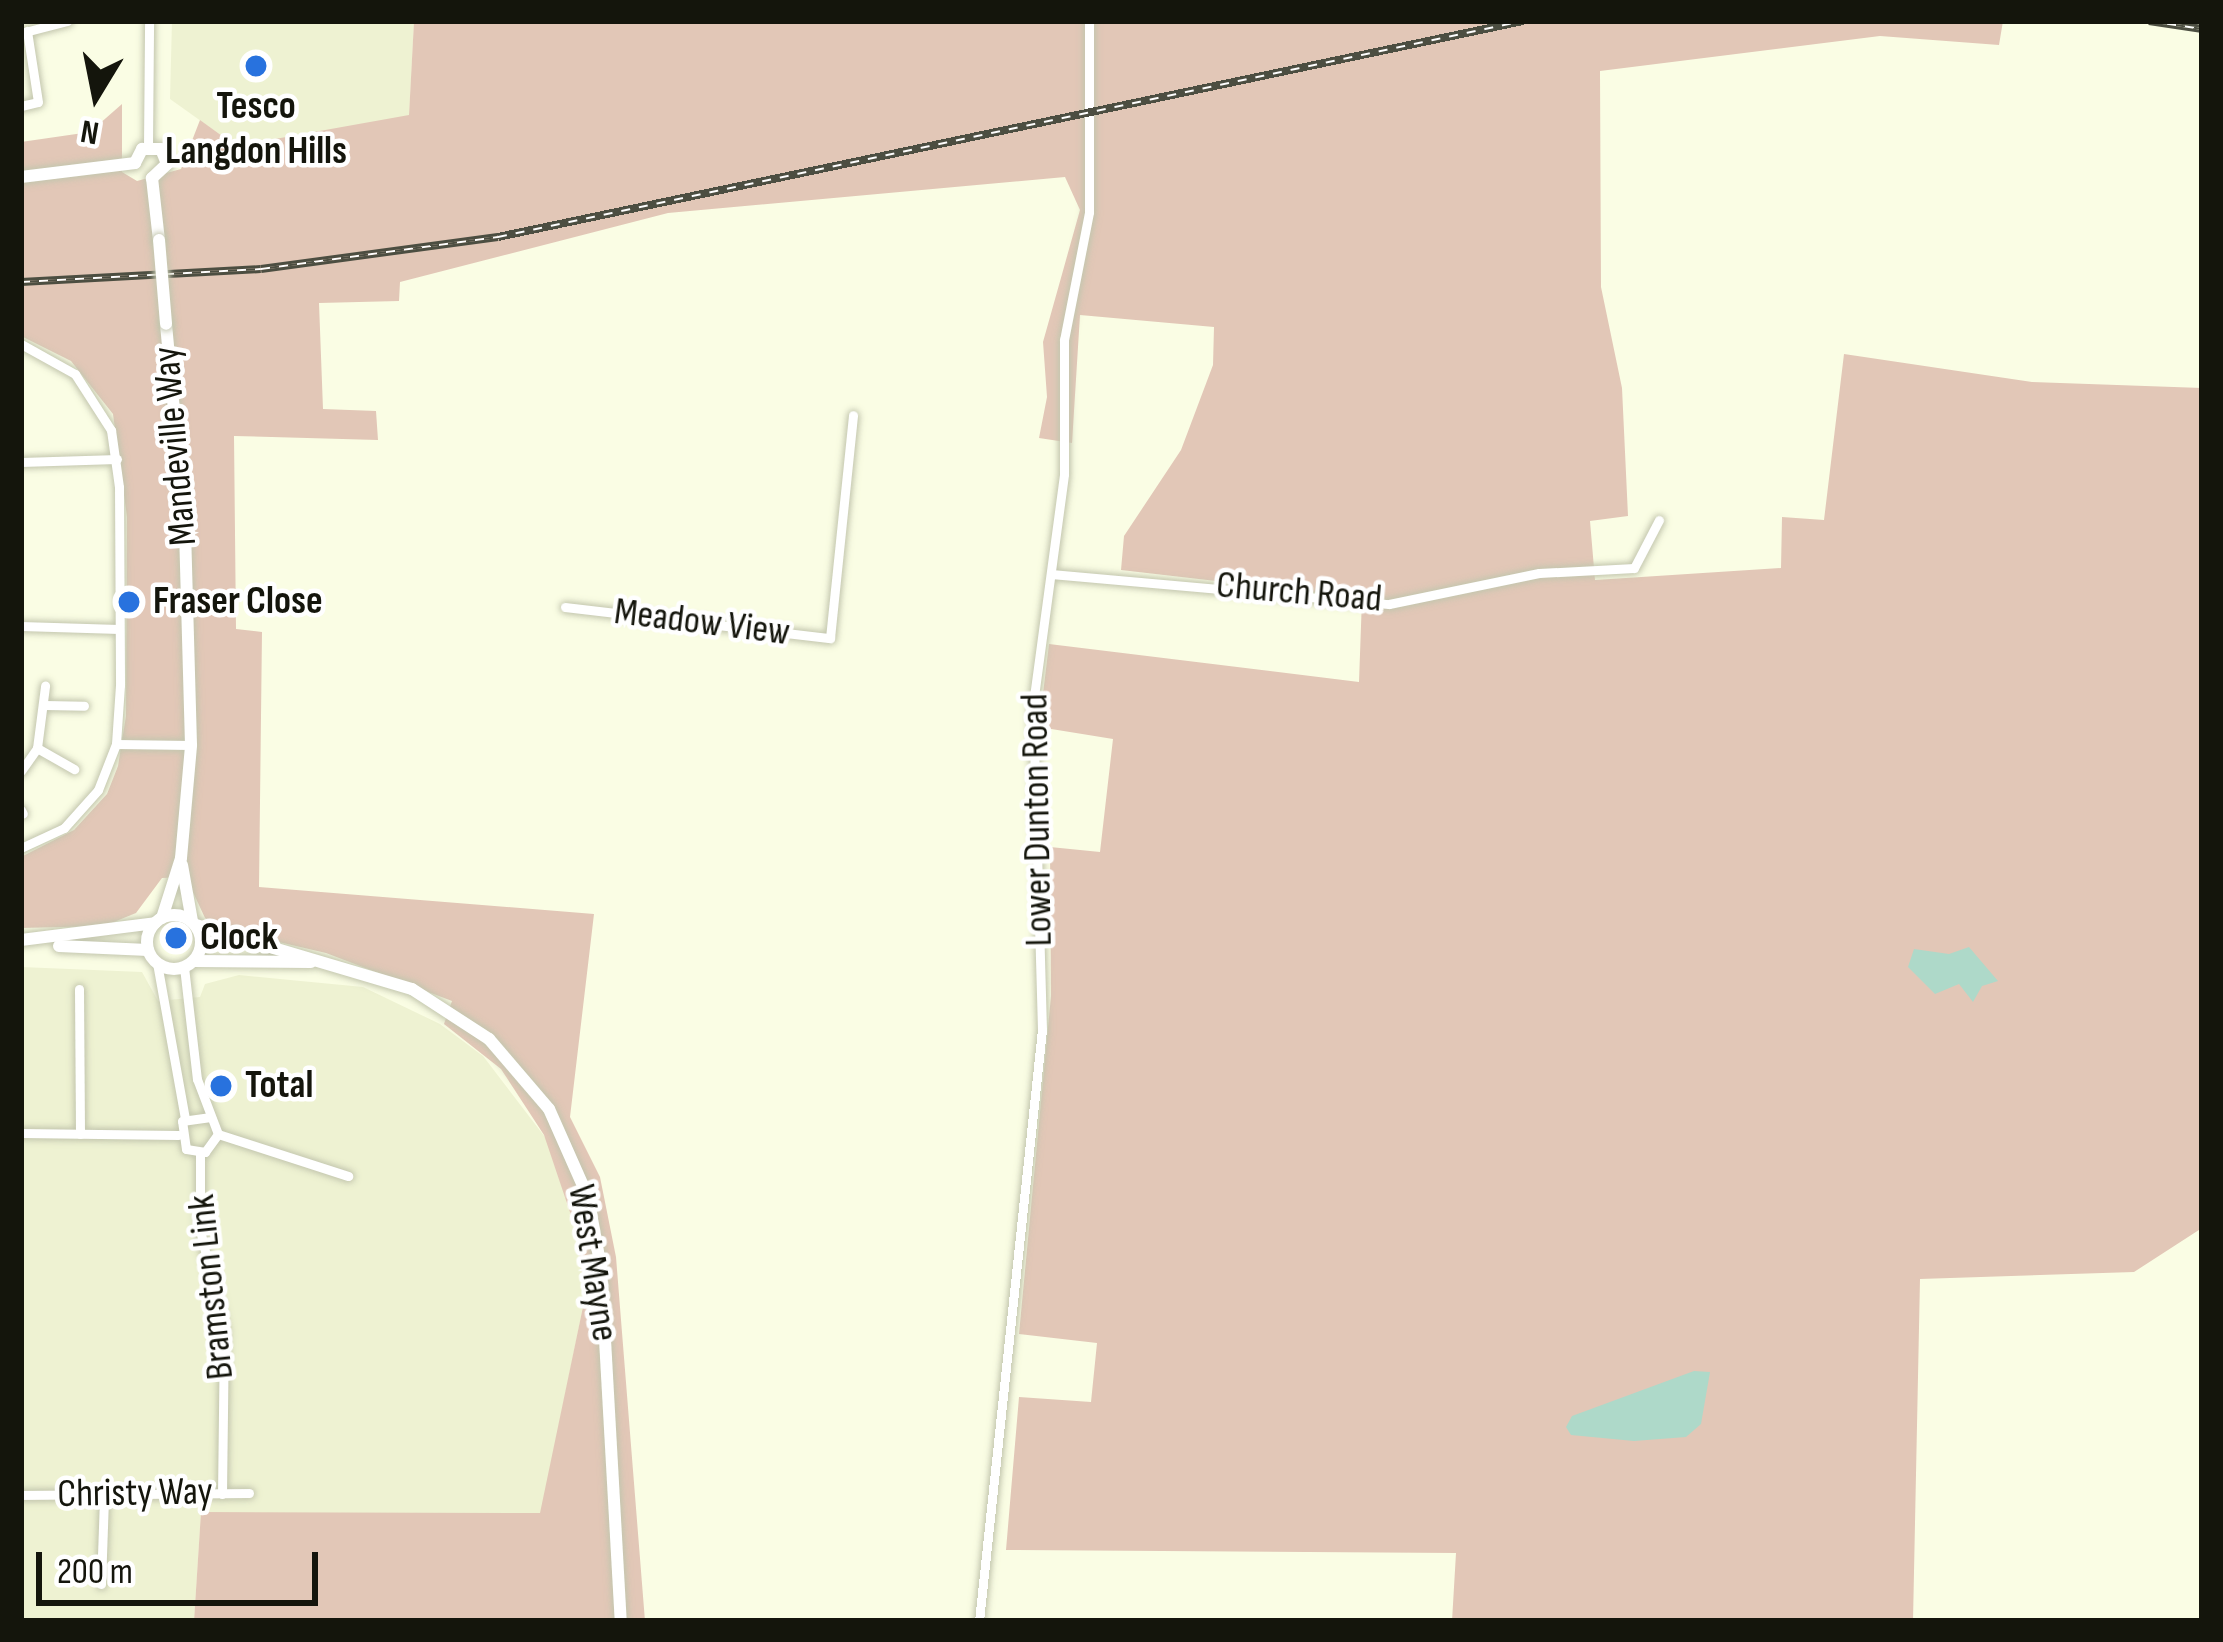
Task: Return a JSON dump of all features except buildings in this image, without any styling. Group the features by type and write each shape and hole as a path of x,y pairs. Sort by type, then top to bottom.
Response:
{"main road":[{"path":"135,164 148,146"},
{"name":"Mandeville Way","path":"148,146 167,162 152,178 185,529 190,745 181,858 158,920"},
{"path":"21,177 135,164 152,178"},
{"name":"Mandeville Way","path":"181,858 194,923"},
{"path":"148,950 158,920"},
{"path":"21,940 158,920 194,923 202,940 189,964 157,963 148,950"},
{"name":"West Mayne","path":"194,923 412,989 489,1039 533,1086 571,1151 601,1268 621,1621"},
{"path":"21,940 148,950"},
{"name":"West Mayne","path":"189,964 330,963"}],"street":[{"path":"38,102 24,32 67,21"},
{"path":"132,21 149,22 148,146"},
{"name":"Lower Dunton Road","path":"979,1621 1042,1030 1033,704 1065,452 1064,340 1090,199 1089,21"},
{"path":"21,106 54,98"},
{"path":"21,344 86,385 117,459 119,628 116,744 83,811 21,848"},
{"name":"Meadow View","path":"565,607 830,638 853,415"},
{"path":"21,462 117,459"},
{"name":"Church Road","path":"1051,574 1389,604 1539,573 1634,568 1659,520"},
{"path":"21,626 119,628"},
{"path":"21,771 37,748 45,686"},
{"path":"45,705 84,706"},
{"path":"116,744 190,745"},
{"path":"37,748 74,770"},
{"path":"157,963 185,1118 178,1135"},
{"path":"189,964 209,1117 218,1134 349,1176"},
{"path":"79,989 80,1134"},
{"path":"185,1118 209,1117"},
{"path":"21,1133 178,1135 200,1153 218,1134"},
{"name":"Bramston Link","path":"200,1153 200,1230 224,1331 222,1493"},
{"name":"Christy Way","path":"21,1496 249,1493"},
{"path":"101,1584 104,1496"}],"shaded area":[{"path":"172,21 414,21 409,117 236,146 170,99"},
{"path":"414,21 2003,21 1999,45 1880,36 1600,71 1601,287 1622,388 1628,516 1590,521 1595,580 1781,568 1782,517 1824,520 1844,354 2032,382 2202,388 2202,1228 2134,1272 1920,1279 1913,1621 1452,1621 1456,1553 1006,1550 1019,1397 1091,1402 1097,1343 1019,1334 1051,996 1050,847 1100,852 1113,739 1039,727 1049,644 1359,682 1362,598 1121,570 1124,536 1181,450 1213,365 1214,327 1080,315 1072,443 1039,438 1047,397 1043,342 1080,210 1065,177 668,213 400,282 399,301 319,303 323,409 376,411 378,440 234,436 236,629 262,632 259,887 594,914 570,1117 600,1177 616,1257 645,1621 194,1621 201,1512 540,1513 585,1297 576,1230 544,1135 501,1069 444,1024 452,1001 326,953 227,930 205,918 186,877 162,878 136,913 104,926 21,928 21,857 74,830 107,794 118,766 126,716 127,517 113,414 71,361 21,336 21,142 90,132 122,104 122,172 137,181 181,169 200,120 236,146 409,115"},
{"path":"1969,947 1998,981 1982,986 1973,1002 1959,984 1935,994 1908,967 1914,949 1949,954"},
{"path":"21,967 142,972 158,1001 200,997 205,984 239,975 363,987 440,1024 483,1056 548,1141 576,1230 585,1297 541,1513 201,1513 194,1621 21,1621"},
{"path":"1694,1371 1710,1372 1701,1424 1686,1437 1634,1441 1571,1435 1566,1427 1572,1416"}],"railway":[{"path":"21,282 261,269 498,237 1523,21"},
{"path":"2149,21 2202,29"}],"place":[{"name":"Tesco Langdon Hills","path":"256,66"},
{"name":"Fraser Close","path":"129,602"},
{"name":"Clock","path":"176,938"},
{"name":"Total","path":"221,1086"}]}
